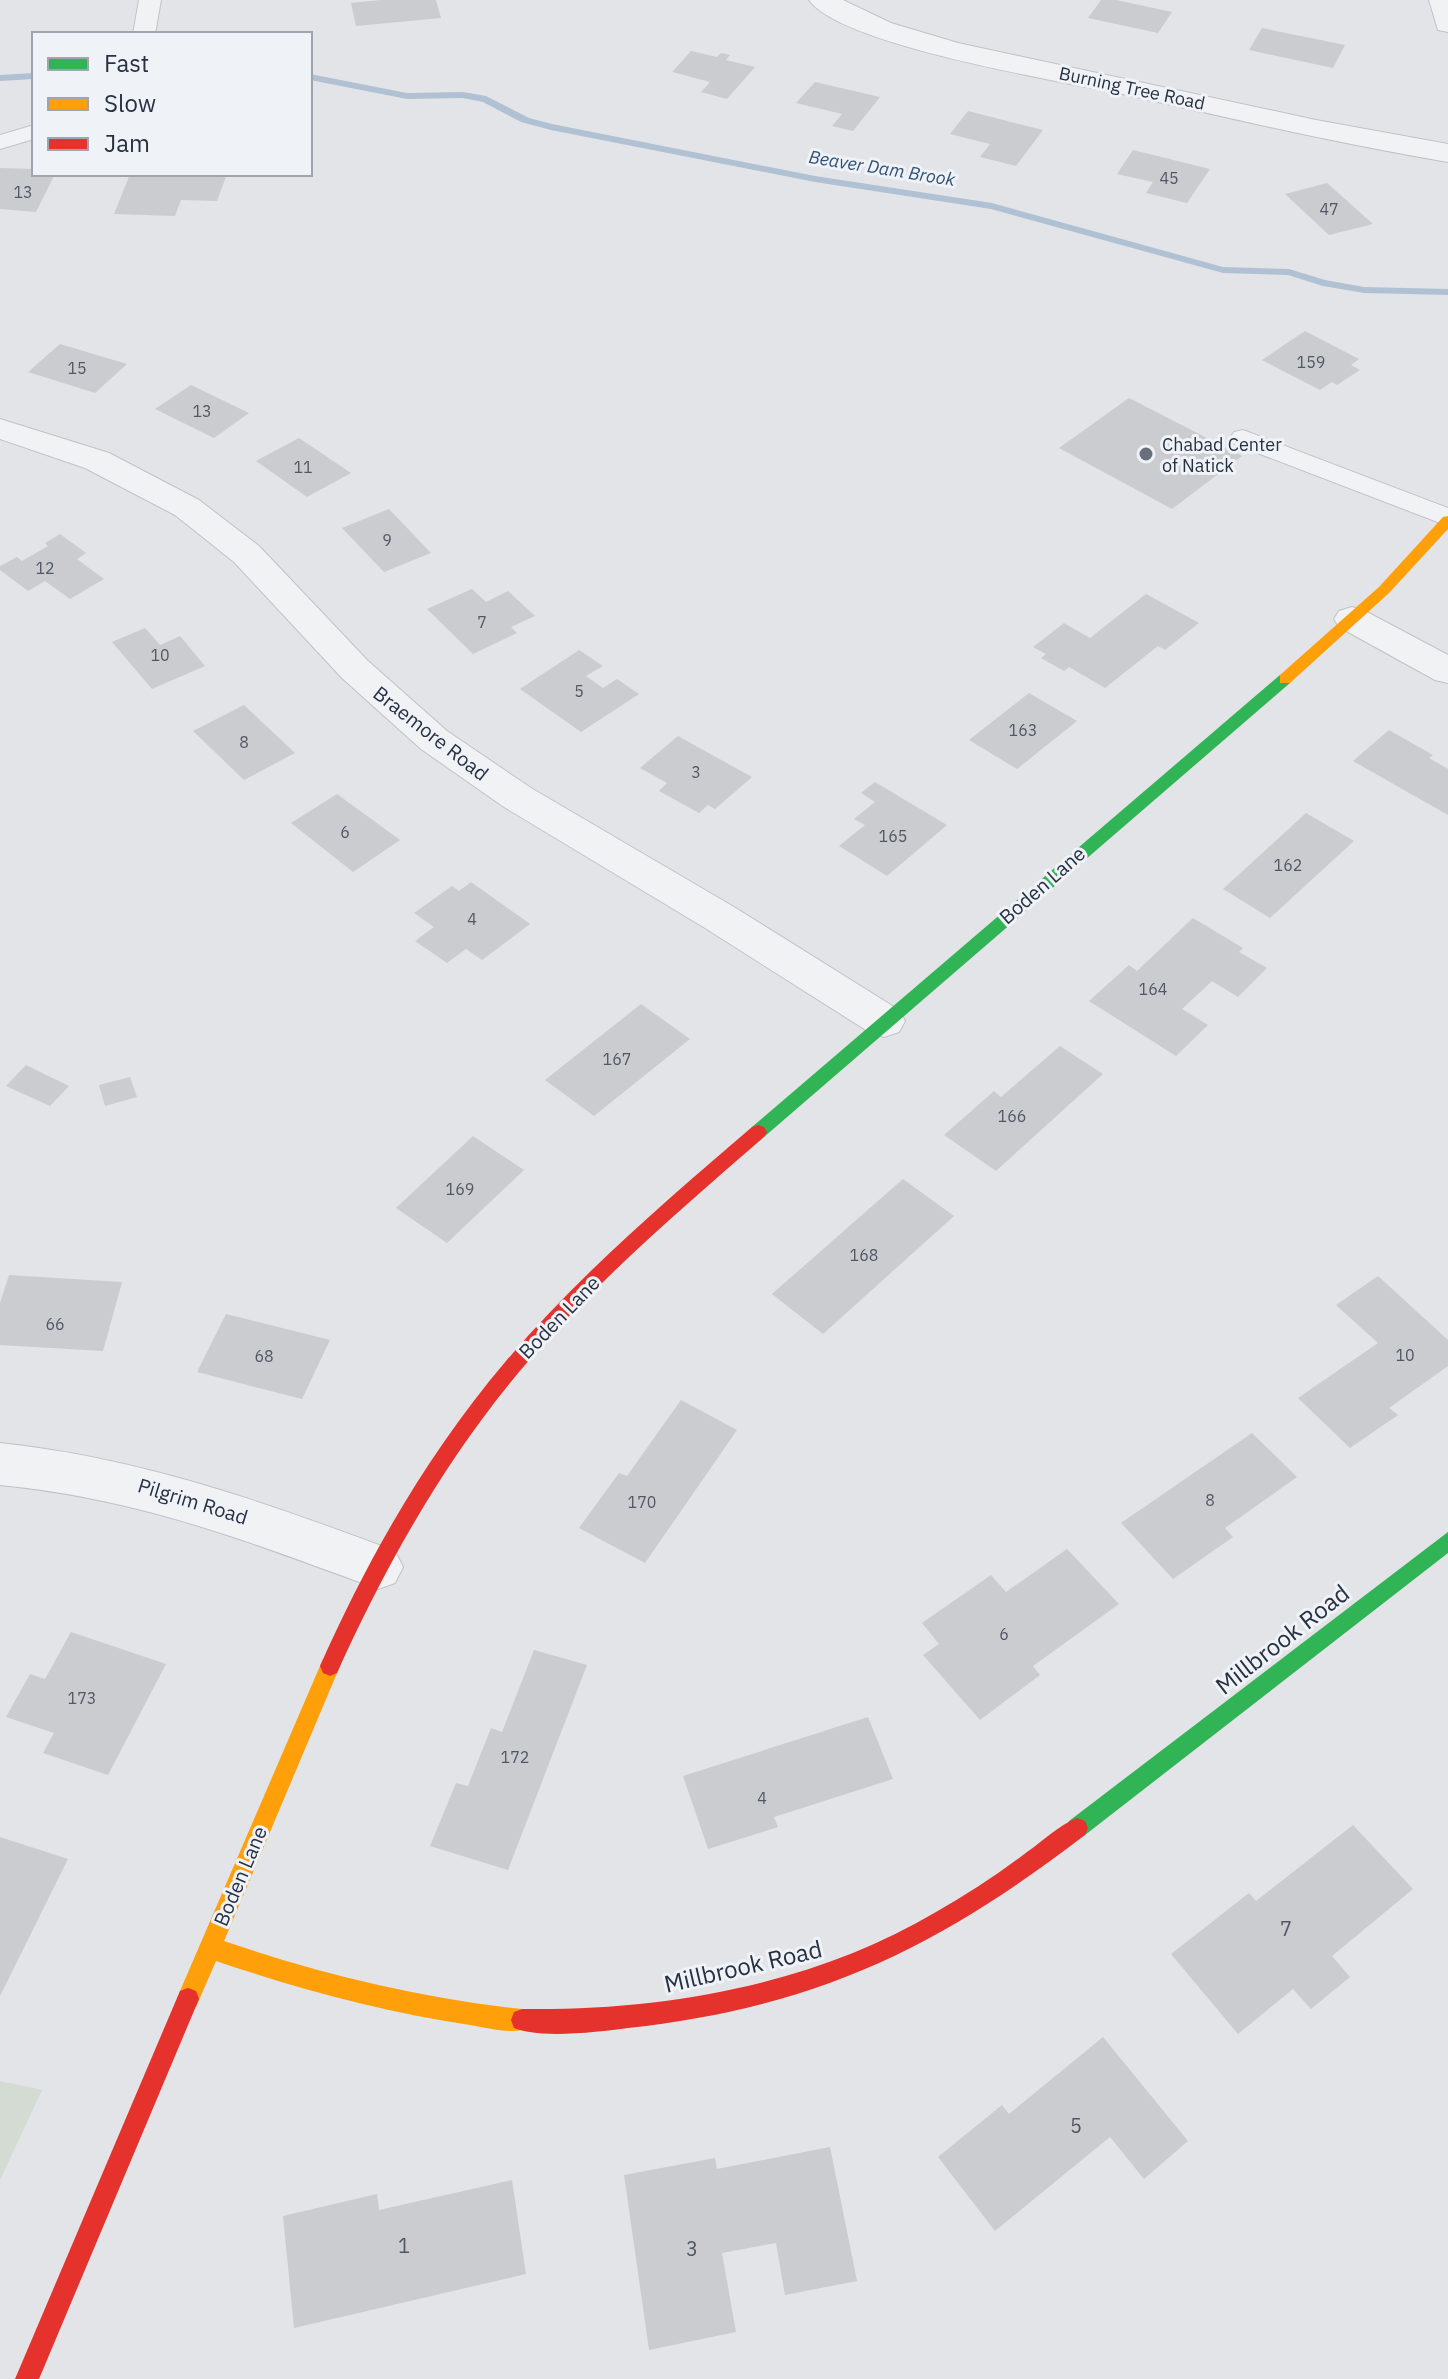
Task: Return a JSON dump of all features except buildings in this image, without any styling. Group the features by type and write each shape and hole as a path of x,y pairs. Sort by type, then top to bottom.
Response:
{"street":[{"name":"Burning Tree Road","path":"823,0 861,21 957,49 1367,139 1448,153"},
{"path":"1443,0 1448,24"},
{"name":"Braemore Road","path":"0,429 28,436 123,471 165,493 207,521 243,551 388,703 442,746 528,805 711,912 884,1021"},
{"name":"Boden Lane","path":"27,2379 333,1658 378,1567 427,1484 476,1411 524,1351 660,1218 1352,619 1448,519"},
{"path":"1352,619 1448,671"},
{"name":"Pilgrim Road","path":"0,1464 47,1467 131,1482 212,1505 378,1567"},
{"name":"Millbrook Road","path":"210,1948 349,1992 442,2010 527,2020 624,2016 714,2002 802,1981 891,1949 972,1905 1041,1856 1448,1541"}],"lane":[{"path":"144,32 150,0"},
{"path":"0,142 32,133"},
{"path":"1243,438 1448,519"}],"shaded area":[{"path":"0,2081 42,2090 0,2180"}],"waterway":[{"name":"Beaver Dam Brook","path":"0,78 32,76"},
{"name":"Beaver Dam Brook","path":"312,77 407,96 463,95 486,99 525,120 551,127 815,179 992,206 1223,270 1289,272 1323,283 1364,290 1448,292"}],"traffic: fast":[{"path":"758,1132 1285,679"},
{"path":"1077,1828 1448,1541"}],"traffic: slow":[{"path":"1285,679 1384,590 1448,520"},
{"path":"188,1999 330,1666"},
{"path":"210,1948 364,1994 442,2010 522,2020"}],"traffic: jam":[{"path":"330,1666 367,1586 410,1509 485,1400 541,1334 600,1274 758,1132"},
{"path":"522,2020 566,2021 663,2013 809,1980 894,1947 942,1921 1011,1877 1077,1828"},
{"path":"27,2379 188,1999"}],"place":[{"name":"Chabad Center of Natick","path":"1146,454"}]}
